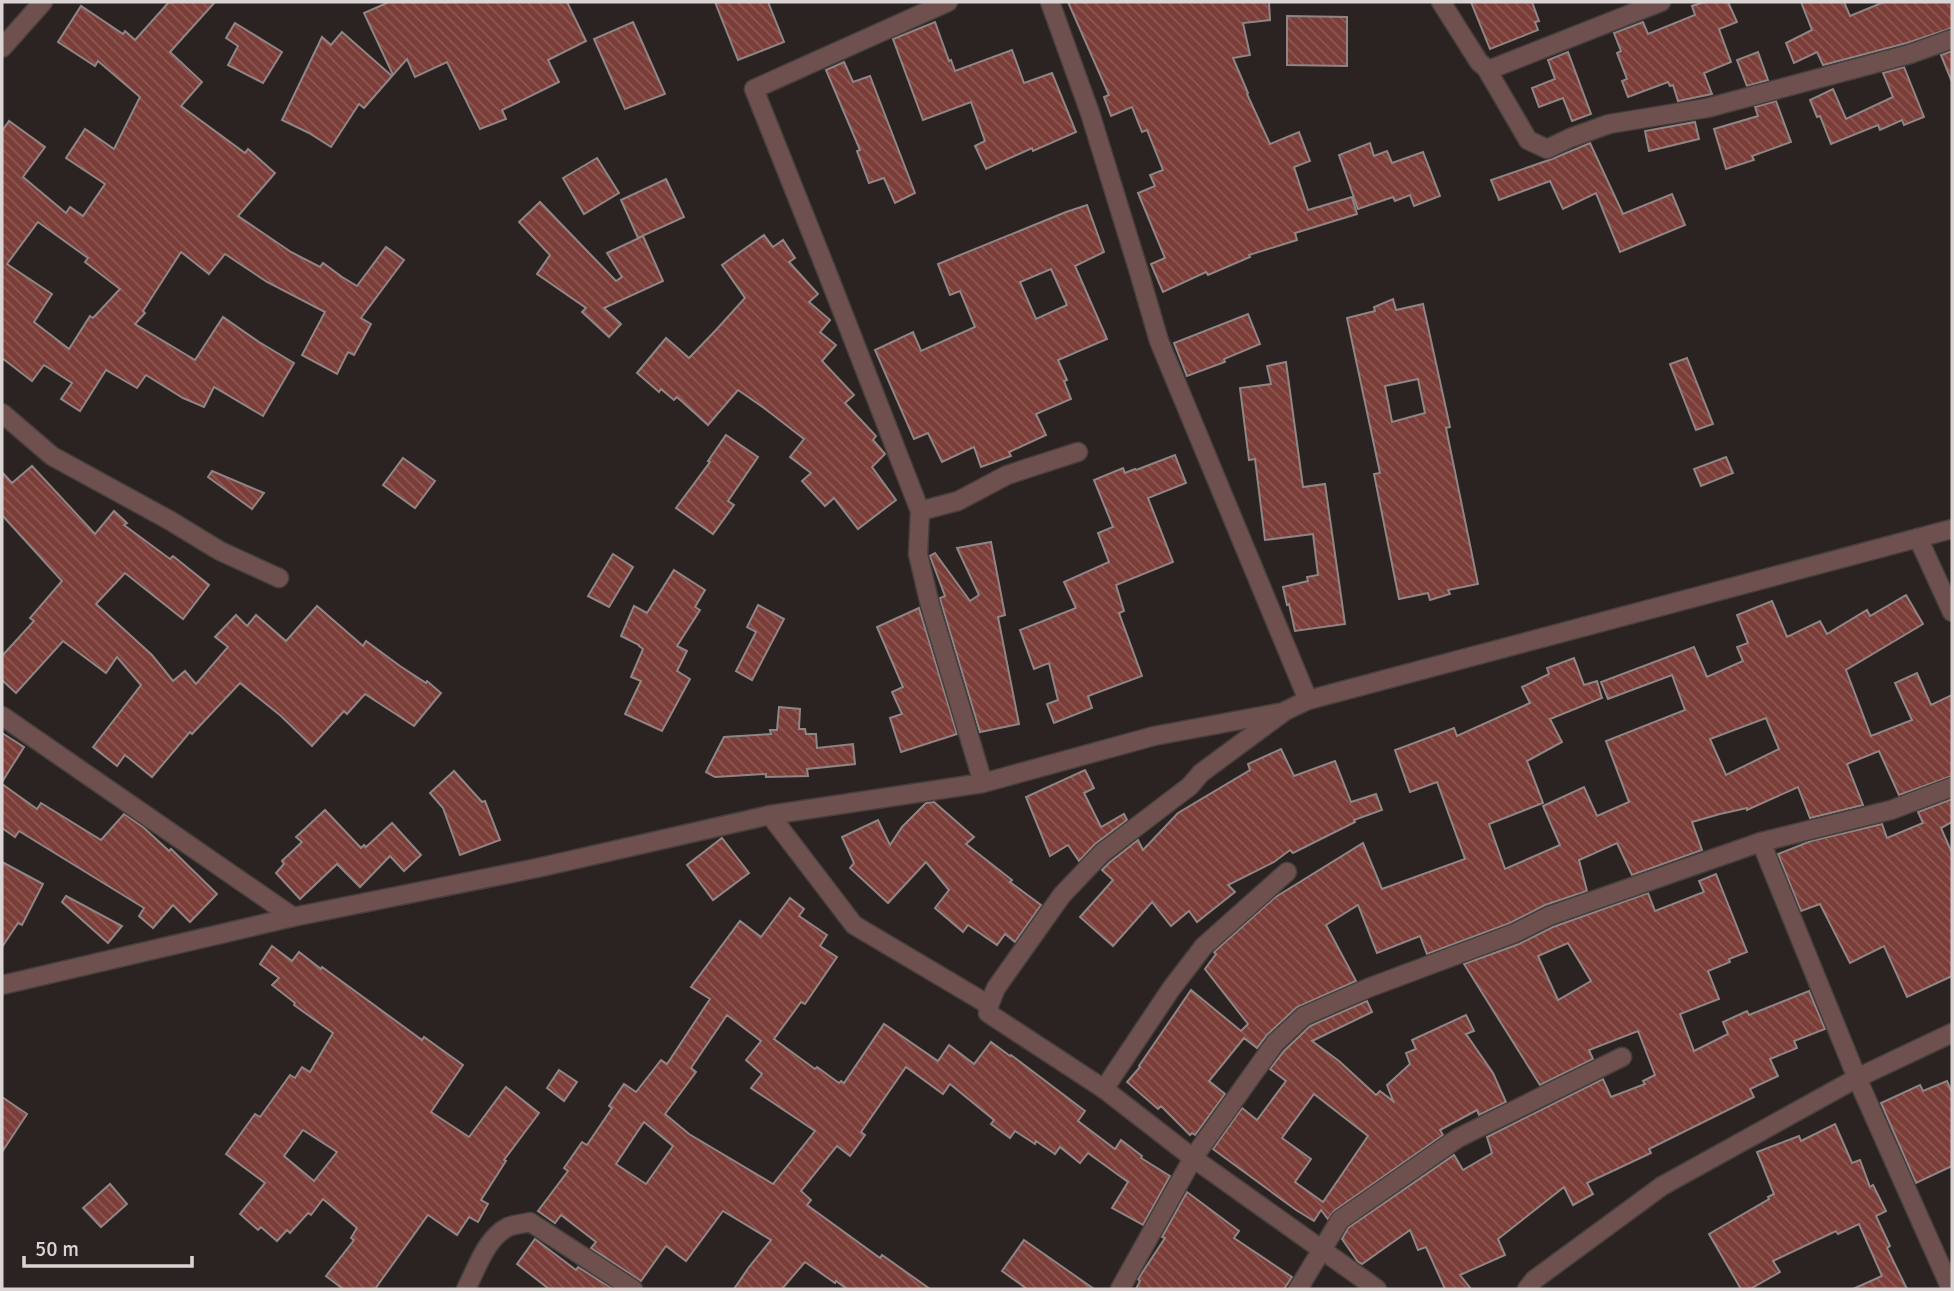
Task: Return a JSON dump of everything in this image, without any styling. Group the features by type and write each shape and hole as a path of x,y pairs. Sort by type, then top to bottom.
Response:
{"street":[{"path":"2,48 43,2"},
{"path":"948,2 754,89 920,511 918,554 930,605 983,783"},
{"path":"1050,2 1090,113 1159,341 1308,700"},
{"path":"1441,2 1479,62 1486,68 1528,140 1547,149 1609,124 1707,108 1910,54 1952,39"},
{"path":"1486,68 1490,69 1661,2"},
{"path":"2,414 51,456 169,520 219,551 279,578"},
{"path":"920,511 958,501 1007,475 1079,452"},
{"path":"1377,1289 1193,1158 1104,1089 988,1013 996,988 1062,895 1102,853 1190,786 1200,773 1285,711 1308,700 1952,529"},
{"path":"1918,538 1952,612"},
{"path":"2,985 293,917 537,868 770,815 983,783 1154,736 1285,711"},
{"path":"2,716 293,917"},
{"path":"1120,1289 1193,1158 1275,1043 1304,1016 1368,988 1515,933 1549,916 1761,842 1891,810 1952,787"},
{"path":"770,815 854,925 989,1005"},
{"path":"1761,842 1857,1078 1951,1289"},
{"path":"1104,1089 1171,989 1204,946 1287,872"},
{"path":"1527,1289 1534,1280 1662,1186 1857,1078 1952,1033"},
{"path":"1298,1289 1340,1220 1458,1138 1622,1057"},
{"path":"466,1289 496,1236 509,1226 530,1222 633,1289"}],"building":[{"path":"169,2 215,2 170,52 202,82 181,106 245,153 248,149 275,173 238,216 291,252 320,267 323,263 357,286 386,247 404,260 361,318 371,324 354,355 348,352 337,374 302,355 325,312 267,282 225,254 209,274 181,252 143,311 145,313 135,324 195,360 223,317 294,363 263,416 214,387 204,407 183,398 146,375 137,388 106,370 80,411 61,399 72,383 44,365 32,381 2,358 2,131 9,121 45,147 23,177 66,213 70,207 83,216 105,184 66,158 85,129 114,149 140,97 98,61 95,66 58,42 81,6 123,34 125,31 135,40","holes":["38,222 88,258 85,262 120,289 93,318 90,316 69,349 34,322 52,294 7,264"]},
{"path":"389,2 567,2 586,41 548,60 559,82 502,110 506,119 480,129 447,62 415,77 407,59 393,75 364,13"},
{"path":"715,2 768,2 784,42 738,60"},
{"path":"1068,2 1269,2 1270,20 1243,23 1250,55 1233,58 1247,94 1270,144 1299,132 1310,161 1294,167 1308,210 1352,197 1357,214 1295,233 1297,240 1249,255 1250,257 1208,275 1206,272 1163,292 1151,264 1165,258 1138,193 1155,186 1150,175 1163,170 1147,130 1142,132 1132,107 1111,116 1104,97 1109,95"},
{"path":"1471,2 1532,2 1539,21 1535,22 1538,30 1490,49"},
{"path":"1704,2 1728,2 1737,22 1719,29 1731,62 1704,73 1712,94 1678,101 1673,85 1670,86 1668,82 1628,97 1622,81 1627,79 1617,53 1621,51 1614,33 1643,22 1648,34 1695,15 1692,6"},
{"path":"1801,2 1844,2 1850,16 1884,2 1952,2 1952,28 1823,65 1817,52 1794,63 1786,43 1812,30"},
{"path":"1287,16 1347,17 1347,66 1287,65"},
{"path":"633,22 665,94 625,109 594,39"},
{"path":"935,22 955,71 1012,50 1024,83 1052,73 1076,132 986,169 975,146 985,141 971,102 923,120 893,39"},
{"path":"235,23 282,52 263,83 228,65 238,46 226,38"},
{"path":"342,32 392,76 364,108 359,104 331,147 282,120 322,37 331,45"},
{"path":"1952,51 1952,82 1941,55"},
{"path":"1568,52 1591,114 1572,121 1563,98 1539,107 1532,88 1555,79 1548,60"},
{"path":"1758,52 1768,80 1747,86 1737,60"},
{"path":"844,62 853,82 870,76 915,193 895,203 884,178 869,183 857,151 860,150 826,70"},
{"path":"1904,67 1924,117 1904,125 1902,120 1880,130 1878,125 1831,144 1820,116 1817,117 1810,100 1833,89 1846,119 1893,97 1883,73"},
{"path":"1776,101 1791,142 1752,156 1754,160 1726,169 1714,129 1758,116 1755,107"},
{"path":"1695,122 1699,139 1649,151 1645,131"},
{"path":"1370,143 1374,156 1387,151 1392,163 1423,152 1440,196 1414,206 1410,195 1395,201 1393,197 1358,209 1339,155"},
{"path":"1590,143 1623,214 1672,194 1685,225 1620,252 1596,193 1563,209 1550,181 1499,200 1491,180"},
{"path":"597,158 619,193 584,214 563,178"},
{"path":"666,179 684,217 638,238 621,200"},
{"path":"540,202 616,281 622,277 607,253 643,236 663,281 604,308 621,324 609,337 582,312 586,308 537,274 550,255 519,222"},
{"path":"1087,205 1104,252 1075,266 1107,339 1058,360 1067,380 1064,381 1071,399 1036,414 1046,435 1009,452 1011,456 981,467 974,447 942,462 928,433 914,439 875,350 913,332 921,351 975,327 960,291 950,295 938,264","holes":["1051,269 1067,305 1036,319 1020,282"]},
{"path":"764,235 773,247 783,240 795,258 789,262 818,294 809,302 830,320 820,332 836,345 822,361 854,395 845,403 876,436 873,440 885,454 872,467 896,500 858,529 834,498 825,506 802,481 811,473 790,457 804,439 764,408 738,390 708,425 677,397 674,400 661,389 659,392 637,373 666,338 689,358 715,331 745,298 722,265"},
{"path":"1393,299 1396,310 1423,304 1450,427 1446,428 1478,584 1448,590 1450,594 1430,600 1428,593 1399,599 1374,474 1380,473 1347,318 1375,311 1374,307","holes":["1418,379 1425,413 1392,422 1385,386"]},
{"path":"1248,314 1260,344 1224,359 1225,362 1187,376 1174,343"},
{"path":"1687,358 1713,424 1696,430 1670,364"},
{"path":"1286,362 1303,487 1325,484 1345,624 1295,631 1283,587 1308,581 1307,577 1318,575 1313,534 1265,540 1255,459 1249,460 1240,388 1271,384 1267,366"},
{"path":"726,435 758,457 728,501 734,505 713,534 676,508"},
{"path":"1175,455 1186,483 1148,498 1173,562 1116,585 1124,611 1119,613 1142,676 1088,696 1092,708 1054,723 1047,704 1058,700 1049,663 1034,669 1020,630 1076,608 1064,582 1109,562 1098,533 1113,527 1094,480 1123,468 1125,473"},
{"path":"1726,457 1733,473 1701,486 1694,469"},
{"path":"403,458 435,481 415,508 383,485"},
{"path":"32,466 95,534 114,511 127,523 124,525 170,559 173,556 209,585 183,619 125,573 96,604 152,655 173,681 185,671 196,684 228,647 215,637 236,615 247,626 256,615 286,641 317,606 363,646 366,641 441,693 414,726 365,694 347,714 344,711 312,746 281,716 240,683 192,734 190,732 152,777 125,755 117,766 93,747 141,685 117,657 106,673 63,641 16,693 2,680 2,656 34,621 30,618 62,581 2,515 2,472 12,483"},
{"path":"212,471 264,493 252,509 208,477"},
{"path":"991,542 1005,615 998,617 1019,724 980,732 941,602 940,598 945,596 930,556 935,553 970,601 979,595 957,548"},
{"path":"613,554 633,567 609,607 588,596"},
{"path":"674,570 705,590 695,607 700,610 677,646 687,651 677,671 690,679 662,731 625,714 641,681 631,677 643,649 621,636 634,606 647,613"},
{"path":"1906,595 1923,624 1846,670 1871,736 1912,720 1895,683 1917,673 1931,705 1952,695 1952,776 1899,795 1879,751 1847,764 1863,805 1810,818 1798,787 1747,810 1692,822 1702,850 1632,875 1617,843 1579,860 1587,891 1545,905 1510,923 1427,954 1420,936 1377,953 1358,905 1326,925 1356,981 1297,1007 1257,1048 1244,1038 1209,1081 1225,1094 1195,1135 1190,1135 1161,1106 1158,1109 1127,1082 1140,1067 1191,990 1241,1031 1248,1024 1205,969 1216,954 1214,952 1274,898 1363,843 1382,889 1465,859 1437,782 1410,792 1395,750 1454,728 1457,736 1530,703 1522,687 1549,674 1547,668 1574,658 1584,685 1597,681 1602,698 1550,719 1562,742 1527,761 1543,803 1489,824 1505,869 1560,845 1543,806 1584,787 1597,816 1629,802 1606,741 1685,710 1672,675 1608,699 1601,682 1694,647 1707,677 1743,661 1737,647 1748,643 1737,615 1772,601 1787,637 1820,621 1827,634 1867,610 1870,616","holes":["1766,718 1779,749 1726,775 1710,739"]},
{"path":"758,605 784,619 752,680 736,671 756,632 747,627"},
{"path":"919,608 957,734 901,752 890,718 902,714 892,692 903,687 877,627"},
{"path":"779,707 800,709 799,729 805,729 806,734 816,734 817,748 853,744 855,764 807,769 808,776 766,777 766,774 715,777 706,772 724,737 771,734 770,730 777,730"},
{"path":"2,733 24,747 2,782"},
{"path":"1281,749 1294,776 1335,761 1351,802 1376,794 1382,810 1354,820 1355,822 1293,853 1290,850 1274,862 1228,885 1235,892 1197,922 1189,911 1171,926 1152,902 1113,946 1080,917 1113,880 1102,870 1110,862 1138,840 1143,850 1178,813 1250,770 1248,764"},
{"path":"1085,770 1094,788 1084,793 1101,827 1124,814 1127,820 1095,844 1079,861 1068,845 1050,856 1026,797"},
{"path":"454,771 482,802 485,801 500,840 460,855 443,808 430,793"},
{"path":"2,784 37,809 41,803 101,840 124,814 169,851 171,849 217,894 190,922 173,905 153,928 139,916 144,908 19,831 15,837 2,828"},
{"path":"1952,799 1952,822 1941,828 1952,853 1952,976 1907,997 1884,946 1850,963 1820,904 1801,911 1778,854 1811,841 1882,824 1887,838 1923,823 1918,812"},
{"path":"934,802 974,837 966,844 1041,905 1015,942 1005,934 997,945 968,925 963,932 935,908 949,890 926,862 888,903 850,868 854,863 842,837 878,820 890,845 902,827 926,803"},
{"path":"325,810 361,848 364,845 366,847 392,823 421,855 404,871 390,856 360,887 337,864 300,899 276,873 284,864 282,861 302,842 296,837"},
{"path":"722,838 749,873 713,900 687,865"},
{"path":"2,862 43,884 22,925 18,923 2,947"},
{"path":"1716,874 1747,952 1708,971 1719,999 1680,1014 1694,1051 1728,1034 1723,1022 1747,1011 1749,1015 1809,991 1825,1029 1794,1041 1797,1048 1770,1059 1778,1076 1750,1089 1754,1097 1649,1149 1651,1153 1587,1183 1593,1194 1573,1205 1564,1187 1498,1239 1505,1255 1460,1275 1471,1289 1445,1289 1426,1247 1418,1250 1410,1230 1362,1264 1358,1262 1342,1239 1348,1228 1454,1155 1463,1170 1492,1153 1487,1137 1603,1079 1611,1097 1645,1084 1643,1081 1655,1075 1638,1031 1589,1050 1593,1059 1540,1085 1464,964 1519,944 1553,927 1648,893 1655,911 1704,892 1699,881","holes":["1568,943 1591,981 1558,1000 1538,956"]},
{"path":"66,896 122,926 108,943 62,902"},
{"path":"790,898 804,909 799,916 827,935 820,946 837,957 805,1004 801,1002 774,1039 839,1083 844,1083 884,1024 938,1061 949,1045 974,1064 991,1042 1085,1111 1078,1121 1115,1149 1121,1140 1142,1156 1141,1158 1170,1176 1143,1225 1112,1208 1128,1182 1088,1153 1080,1163 1060,1147 1055,1154 1015,1131 1010,1138 991,1124 994,1120 950,1084 943,1094 906,1067 861,1132 865,1135 850,1156 837,1146 801,1191 811,1200 807,1205 880,1258 882,1255 930,1289 847,1289 805,1262 782,1289 734,1289 771,1240 723,1211 686,1261 666,1246 641,1281 591,1248 596,1242 561,1215 555,1223 538,1211 568,1171 564,1168 582,1142 587,1145 612,1108 609,1106 624,1084 636,1092 661,1060 667,1064 710,999 691,987 740,921 761,937","holes":["727,1015 761,1041 746,1060 762,1074 751,1088 815,1131 773,1184 689,1134 665,1114 696,1072 691,1068","644,1122 673,1146 646,1184 616,1164"]},
{"path":"272,946 292,961 299,952 422,1040 424,1037 463,1065 431,1112 469,1137 506,1087 539,1113 504,1160 506,1161 481,1200 488,1204 478,1222 469,1217 457,1235 428,1215 375,1289 343,1289 326,1276 354,1240 351,1238 357,1228 323,1199 311,1215 308,1213 290,1233 287,1230 277,1241 261,1227 258,1230 240,1214 265,1183 226,1154 255,1114 260,1117 290,1075 295,1078 302,1067 310,1072 333,1033 294,1005 295,1003 272,985 279,978 260,964","holes":["303,1130 337,1152 314,1181 284,1156"]},
{"path":"1367,1001 1372,1012 1312,1041 1339,1061 1376,1095 1380,1091 1393,1101 1387,1085 1410,1064 1406,1053 1416,1049 1412,1040 1466,1015 1474,1031 1466,1034 1493,1073 1506,1102 1479,1115 1477,1110 1440,1130 1443,1135 1334,1211 1328,1219 1321,1210 1314,1221 1213,1149 1242,1108 1257,1120 1286,1081 1270,1069 1310,1026","holes":["1314,1094 1368,1136 1323,1202 1295,1182 1311,1159 1282,1138"]},
{"path":"559,1070 577,1082 564,1101 547,1088"},
{"path":"1947,1081 1952,1093 1952,1166 1916,1183 1881,1103 1920,1085 1923,1091"},
{"path":"2,1097 27,1114 2,1152"},
{"path":"1835,1124 1852,1163 1860,1160 1870,1187 1873,1185 1886,1211 1876,1216 1890,1246 1887,1248 1907,1289 1853,1289 1882,1276 1859,1224 1838,1234 1836,1231 1773,1261 1780,1272 1750,1289 1741,1289 1709,1234 1774,1194 1757,1152 1799,1136 1801,1141"},
{"path":"110,1184 127,1204 101,1227 83,1208"},
{"path":"1187,1192 1239,1231 1234,1238 1292,1277 1284,1289 1136,1289 1140,1281 1138,1279 1165,1238 1162,1237"},
{"path":"535,1239 576,1270 578,1267 613,1289 549,1289 517,1264"},
{"path":"1024,1240 1094,1289 1027,1289 1002,1271"}]}
